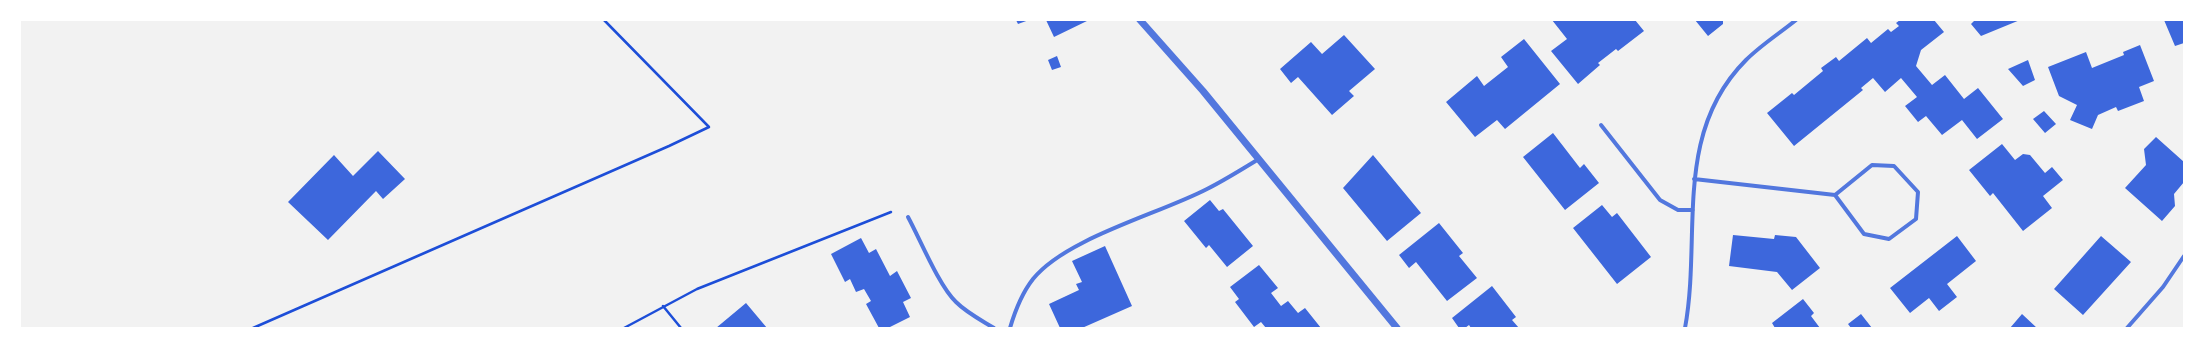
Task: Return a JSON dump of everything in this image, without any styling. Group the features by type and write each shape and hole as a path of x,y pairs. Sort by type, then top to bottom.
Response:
{"street":[{"path":"1140,20 1203,90 1396,328"},
{"path":"1685,328 1690,285 1694,179 1698,153 1705,126 1718,98 1732,76 1747,59 1796,20"},
{"path":"1601,125 1660,200 1678,210 1693,210"},
{"path":"1010,328 1015,310 1033,279 1053,261 1082,244 1207,189 1259,159"},
{"path":"1694,179 1835,195 1872,165 1894,166 1918,192 1916,219 1889,239 1864,234 1835,195"},
{"path":"908,217 942,282 955,302 972,315 994,328"},
{"path":"2127,328 2163,287 2184,256"}],"path":[{"path":"253,328 669,146 709,127 604,20"},
{"path":"624,328 697,289 892,212 908,217"},
{"path":"663,306 681,328"}],"building":[{"path":"1016,20 1029,20 1018,24"},
{"path":"1046,20 1089,20 1054,37"},
{"path":"1552,20 1635,20 1644,31 1618,51 1616,49 1598,63 1600,65 1578,84 1551,51 1567,39"},
{"path":"1695,20 1723,20 1723,24 1708,36"},
{"path":"1900,20 1934,20 1944,32 1921,50 1916,66 1932,85 1945,75 1964,99 1978,88 2003,119 1977,139 1962,120 1942,135 1926,116 1918,122 1905,106 1917,97 1901,78 1885,92 1873,78 1861,88 1863,90 1794,146 1767,113 1792,93 1794,95 1823,71 1821,68 1836,57 1839,61 1867,38 1871,43 1888,29 1891,32 1899,26 1896,23"},
{"path":"1975,20 2020,20 1981,36 1971,24"},
{"path":"2164,20 2184,20 2184,43 2175,46"},
{"path":"1344,35 1375,69 1349,91 1354,96 1332,115 1298,77 1291,83 1280,69 1311,42 1322,54"},
{"path":"1524,39 1560,84 1505,129 1497,120 1475,137 1446,102 1477,76 1484,86 1508,67 1501,57"},
{"path":"2140,45 2154,81 2139,87 2144,101 2118,111 2116,107 2098,115 2092,129 2070,120 2077,105 2059,96 2048,67 2086,52 2092,68 2124,55 2123,52"},
{"path":"1057,56 1061,67 1052,70 1048,60"},
{"path":"2028,60 2035,80 2023,86 2008,69"},
{"path":"2044,111 2056,124 2045,133 2033,119"},
{"path":"1553,133 1580,168 1584,164 1599,183 1565,210 1523,157"},
{"path":"2156,137 2184,162 2184,182 2174,194 2175,206 2162,221 2125,188 2146,165 2144,149"},
{"path":"2002,144 2015,160 2023,154 2030,155 2045,173 2052,167 2063,180 2043,196 2052,208 2023,231 1993,193 1990,196 1969,170"},
{"path":"378,151 405,179 383,199 376,191 328,240 288,202 334,155 353,176"},
{"path":"1373,155 1421,213 1387,241 1343,188"},
{"path":"1210,200 1219,211 1223,209 1253,246 1227,267 1209,245 1206,248 1184,221"},
{"path":"1602,205 1612,217 1617,213 1651,257 1617,284 1573,228"},
{"path":"1439,223 1463,253 1459,256 1477,278 1447,301 1416,262 1409,268 1399,255"},
{"path":"1733,235 1774,239 1775,235 1796,237 1820,268 1792,290 1777,272 1729,266"},
{"path":"1957,236 1976,261 1947,284 1957,297 1939,311 1929,298 1910,313 1890,288"},
{"path":"2101,236 2131,262 2083,315 2054,289"},
{"path":"861,238 869,253 876,249 890,276 897,271 911,298 903,302 910,317 888,328 879,328 866,304 871,301 864,289 856,292 850,279 845,282 831,254"},
{"path":"1105,246 1132,306 1082,328 1060,328 1049,304 1079,290 1076,284 1082,282 1072,261"},
{"path":"1259,265 1278,288 1271,293 1281,306 1288,301 1298,313 1305,308 1321,328 1266,328 1261,322 1254,327 1235,302 1239,299 1230,287"},
{"path":"1492,286 1516,317 1512,320 1519,328 1471,328 1469,325 1465,328 1459,328 1452,318"},
{"path":"1803,299 1814,313 1811,316 1820,328 1775,328 1772,323"},
{"path":"746,303 767,328 716,328"},
{"path":"1861,314 1872,328 1851,328 1848,324"},
{"path":"2022,314 2037,328 2010,328"}]}
